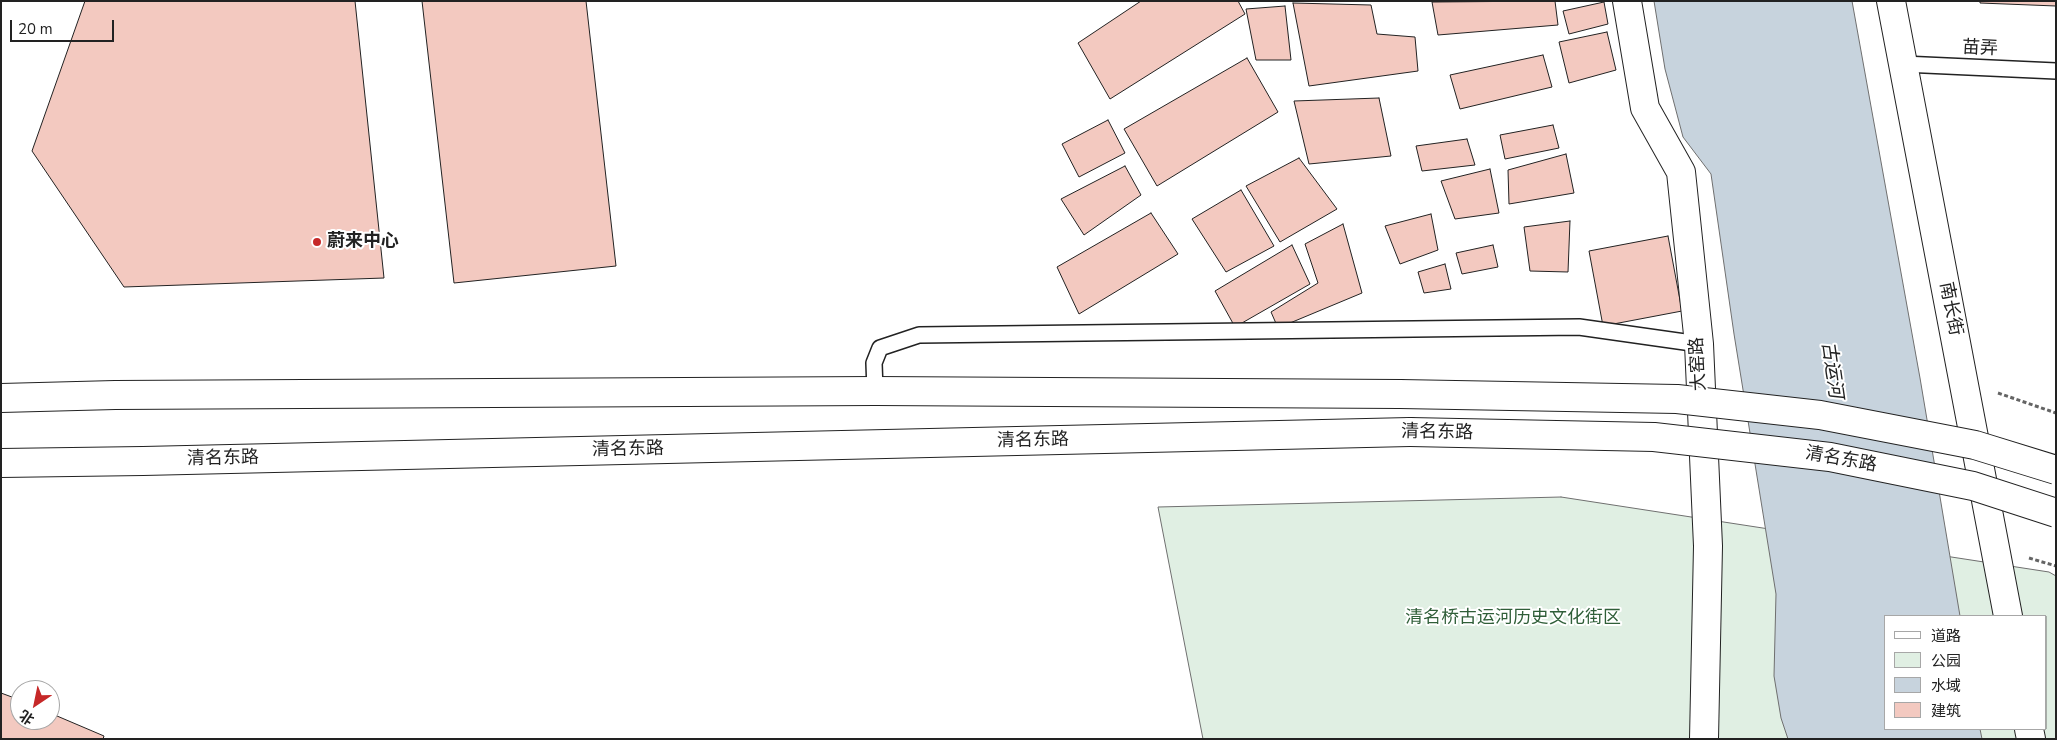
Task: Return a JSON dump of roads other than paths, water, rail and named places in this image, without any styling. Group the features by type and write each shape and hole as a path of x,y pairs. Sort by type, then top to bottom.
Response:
{"main road":[{"name":"大窑路","path":"1628,1 1645,108 1681,172 1698,344 1708,546 1704,739"},
{"name":"南长街","path":"1891,1 2008,615"},
{"path":"1,398 115,395 875,391 1400,394 1677,400 1820,415 1975,445 2056,470"},
{"name":"清名东路","path":"1,463 1410,432 1654,437 1830,457 1973,486 2056,513"}],"lane":[{"name":"苗弄","path":"1903,64 2056,71"},
{"path":"875,391 874,363 880,348 918,335 1579,327 1698,344"}],"water":[{"name":"古运河","path":"1654,1 1852,1 1920,378 1960,615 1884,615 1884,730 1980,730 1982,739 1788,739 1781,718 1774,676 1776,594 1734,334 1711,174 1683,137 1665,69"}],"place":[{"name":"蔚来中心","path":"317,242"}],"park label":[{"name":"清名桥古运河历史文化街区","path":"1513,619"}]}
